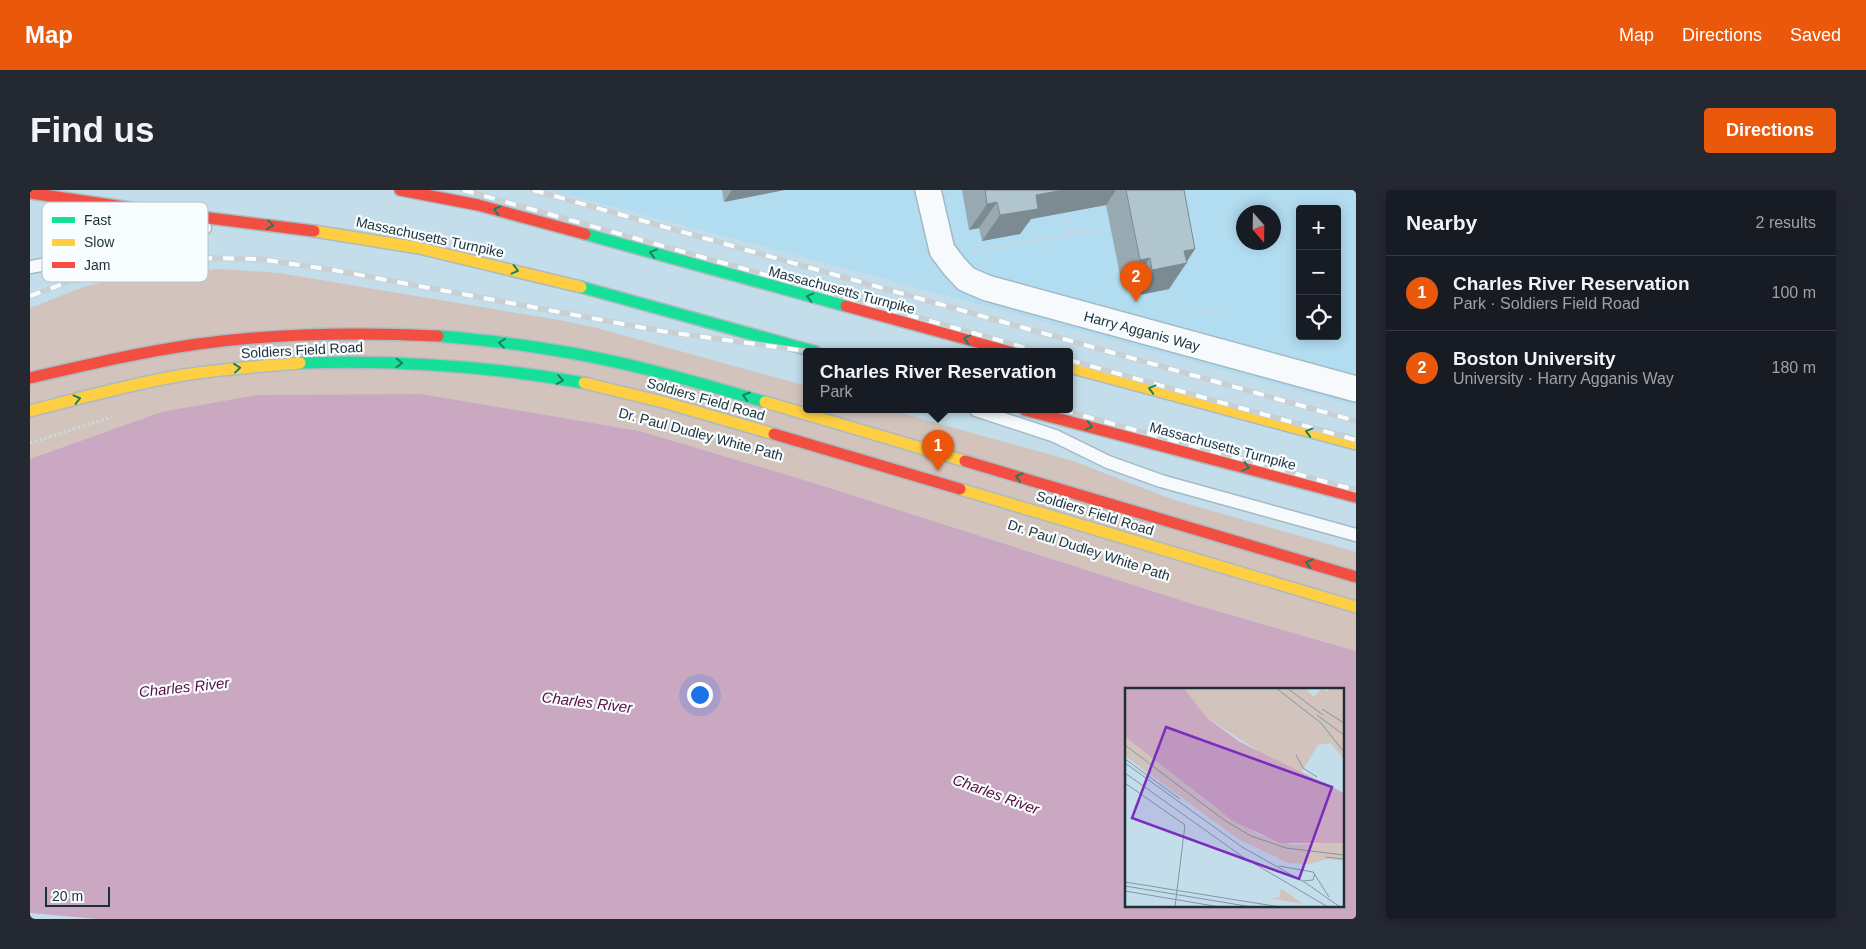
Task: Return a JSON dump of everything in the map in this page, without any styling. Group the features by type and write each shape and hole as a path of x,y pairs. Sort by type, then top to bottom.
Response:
{"highway":[{"name":"Massachusetts Turnpike","path":"400,190 478,205 554,225 1000,348"},
{"name":"Massachusetts Turnpike","path":"30,193 90,202"},
{"name":"Massachusetts Turnpike","path":"208,218 342,235 428,250 556,280 803,348"},
{"name":"Soldiers Field Road","path":"30,378 199,344 280,336 348,334 431,336 528,346 598,358 712,386 1356,577"},
{"name":"Soldiers Field Road","path":"30,411 163,378 244,368 320,362 437,364 552,378 611,389 704,413 1356,606"},
{"path":"1073,369 1356,444"},
{"name":"Massachusetts Turnpike","path":"1036,413 1356,497"}],"street":[{"path":"928,190 954,252"},
{"name":"Harry Agganis Way","path":"954,252 954,266 966,279 987,288 1356,389"}],"lane":[{"path":"208,229 366,249 475,270 803,358"},
{"path":"985,413 1055,436 1108,462 1161,482 1356,535"}],"path":[{"path":"1066,212 1070,235"},
{"path":"954,252 1070,235 1110,227"},
{"path":"1178,316 1217,308"},
{"path":"30,443 115,416"}],"shaded area":[{"path":"550,190 1356,190 1356,406 845,268"},
{"path":"208,270 279,273 593,327 803,385 803,413 901,413 1073,461 1174,500 1356,552 1356,651 1193,604 811,482 640,431 422,394 161,412 30,459 30,308 86,286 106,282 208,282"}],"water":[{"name":"Charles River","path":"422,394 640,431 811,482 1193,604 1356,651 1356,919 98,919 30,913 30,459 161,412 257,395"}],"building":[{"path":"985,190 1064,190 1036,195 1038,209 1000,215 997,202 987,204"},
{"path":"1126,190 1184,190 1195,249 1184,251 1187,263 1152,270 1150,258 1140,260"}],"railway":[{"path":"463,190 1027,348"},
{"path":"533,190 1356,421"},
{"path":"208,258 259,259 333,270 661,331 803,351"},
{"path":"30,296 68,282"},
{"path":"1073,361 1356,440"},
{"path":"1073,413 1356,490"}],"traffic: fast":[{"path":"585,234 846,306"},
{"path":"581,287 803,348"},
{"path":"438,336 520,345 602,359 684,379 765,402"},
{"path":"300,363 372,362 478,368 584,383"}],"traffic: slow":[{"path":"314,231 419,248 581,287"},
{"path":"30,411 125,387 183,375 300,363"},
{"path":"1073,368 1356,444"},
{"path":"584,383 663,402 774,434"},
{"path":"765,402 965,461"},
{"path":"960,489 1356,607"}],"traffic: jam":[{"path":"400,190 478,205 585,234"},
{"path":"30,193 90,202"},
{"path":"208,218 314,231"},
{"path":"846,306 999,348"},
{"path":"30,378 135,355 228,340 318,334 438,336"},
{"path":"1036,413 1356,497"},
{"path":"774,434 960,489"},
{"path":"965,461 1356,577"}],"place":[{"name":"Boston University","path":"1136,302"},
{"name":"Charles River Reservation","path":"938,471"}]}
